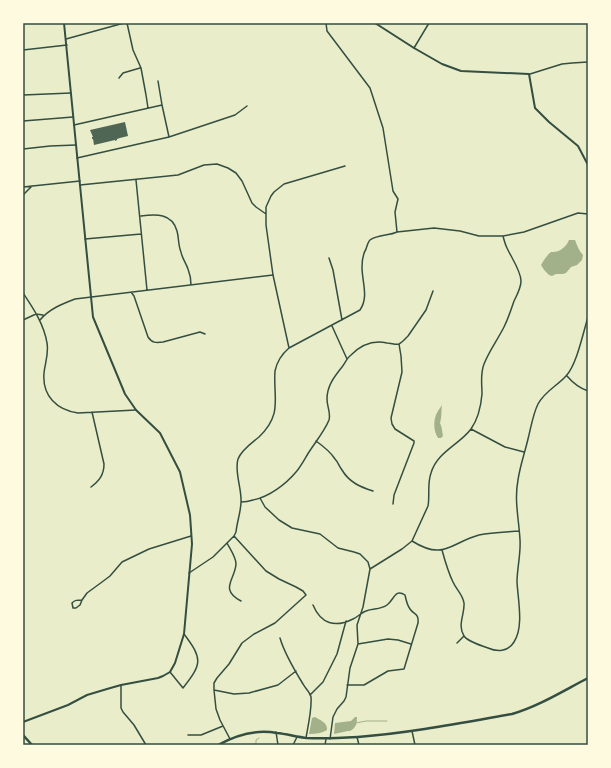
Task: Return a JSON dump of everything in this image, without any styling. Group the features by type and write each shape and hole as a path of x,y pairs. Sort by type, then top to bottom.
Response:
{"main road":[{"path":"23,722 68,705 87,695 122,685 158,678 170,672 175,663 184,634 192,544 190,515 180,472 160,434 136,410 125,394 93,316 64,23"},
{"path":"375,23 442,64 461,71 529,74 535,108 549,122 578,146 588,165"},
{"path":"218,745 230,739 253,732 276,732 297,737 330,739 412,731 512,714 543,702 588,678"},
{"path":"23,735 32,745"}],"street":[{"path":"66,39 125,23 133,50 141,68 148,108"},
{"path":"326,23 327,31 370,88 375,102 383,128 393,191 398,199 395,212 397,232"},
{"path":"414,48 429,23"},
{"path":"23,50 67,45"},
{"path":"529,74 562,64 588,62"},
{"path":"119,78 123,73 141,68"},
{"path":"158,81 169,137"},
{"path":"23,95 71,93"},
{"path":"74,125 162,105"},
{"path":"78,158 169,137 235,115 247,106"},
{"path":"23,121 73,117"},
{"path":"23,149 76,145"},
{"path":"80,185 178,175 204,165 217,164 236,174 242,181 252,203 266,214"},
{"path":"289,348 273,275 266,207 274,192 284,184 344,166"},
{"path":"136,180 147,290"},
{"path":"23,187 80,181"},
{"path":"23,195 32,186"},
{"path":"189,572 213,557 234,536 236,532 241,502 237,469 238,460 244,450 264,432 275,412 276,365 283,353 289,348 360,310 363,305 365,294 362,260 370,240 397,232 434,228 460,231 480,236 503,236 524,232 578,213 588,214"},
{"path":"140,216 155,214 161,215 171,220 174,224 181,254 188,267 191,285"},
{"path":"85,239 141,234"},
{"path":"370,569 402,549 412,540 430,500 430,474 433,468 447,449 457,442 471,428 476,419 481,403 482,372 484,364 504,326 520,287 520,276 506,247 503,236"},
{"path":"329,258 333,270 342,320"},
{"path":"40,320 44,315 56,307 75,299 273,275"},
{"path":"241,502 260,498 280,487 291,478 328,422 330,416 327,399 329,386 331,380 347,359 358,349 374,342 399,344 408,336 426,310 434,291"},
{"path":"131,292 134,296 148,337 153,343 163,342 200,332 205,334"},
{"path":"23,293 40,320 46,338 48,357 44,374 44,383 51,400 56,405 70,412 78,413 136,410"},
{"path":"23,320 36,314 44,315"},
{"path":"442,550 453,582 463,599 464,610 461,627 464,636 468,640 495,651 506,650 515,641 520,624 517,582 520,548 516,490 524,452 538,405 545,393 567,375 576,356 588,317"},
{"path":"331,326 347,359"},
{"path":"393,504 394,495 414,443 414,441 395,429 391,418 402,372 399,344"},
{"path":"567,375 576,385 588,391"},
{"path":"91,487 96,483 104,470 104,464 92,412"},
{"path":"471,428 505,447 524,452"},
{"path":"316,441 331,453 344,475 360,487 373,491"},
{"path":"260,498 268,511 292,528 320,534 338,548 360,554 368,562 370,569 363,607 357,624 358,644 350,668 344,701 333,717 330,739"},
{"path":"412,540 425,548 442,550 448,549 481,534 519,531"},
{"path":"82,600 74,601 72,603 73,608 79,607 87,593 110,576 122,562 149,549 191,536"},
{"path":"230,739 216,709 214,683 232,660 242,643 254,634 275,623 306,595 303,590 279,579 266,570 234,536"},
{"path":"227,543 236,561 235,570 230,582 231,593 234,597 241,601"},
{"path":"313,605 316,612 323,620 336,624 351,620 365,611 378,609 387,605 396,595 402,593 405,595 408,607 417,615 418,619 412,644 404,669 388,671 364,685 347,685"},
{"path":"310,695 323,682 337,654 346,621"},
{"path":"181,690 196,669 199,661 197,653 184,634"},
{"path":"457,643 464,636"},
{"path":"280,638 283,648 310,695 311,703 306,738"},
{"path":"358,644 388,639 412,644"},
{"path":"170,672 183,688"},
{"path":"214,690 234,694 249,693 278,685 296,672"},
{"path":"122,685 121,708 134,725 146,745"},
{"path":"188,735 201,734 223,726"},
{"path":"412,731 415,745"},
{"path":"276,732 278,745"},
{"path":"293,745 297,737"},
{"path":"357,737 359,745"},
{"path":"325,745 326,739"}],"shaded area":[{"path":"569,240 575,240 583,255 582,260 577,265 571,267 566,273 552,276 549,275 541,265 551,252 557,252 562,249"},
{"path":"442,405 440,423 443,436 438,438 434,428 434,421 436,414"},
{"path":"315,717 326,725 327,730 309,734 312,718"},
{"path":"357,717 357,722 354,729 334,734 335,723 351,721"}],"building":[{"path":"125,122 128,136 115,141 94,145 90,130"}],"waterway":[{"path":"356,723 366,721 387,721"},
{"path":"246,745 256,744 256,740 259,738"}]}
